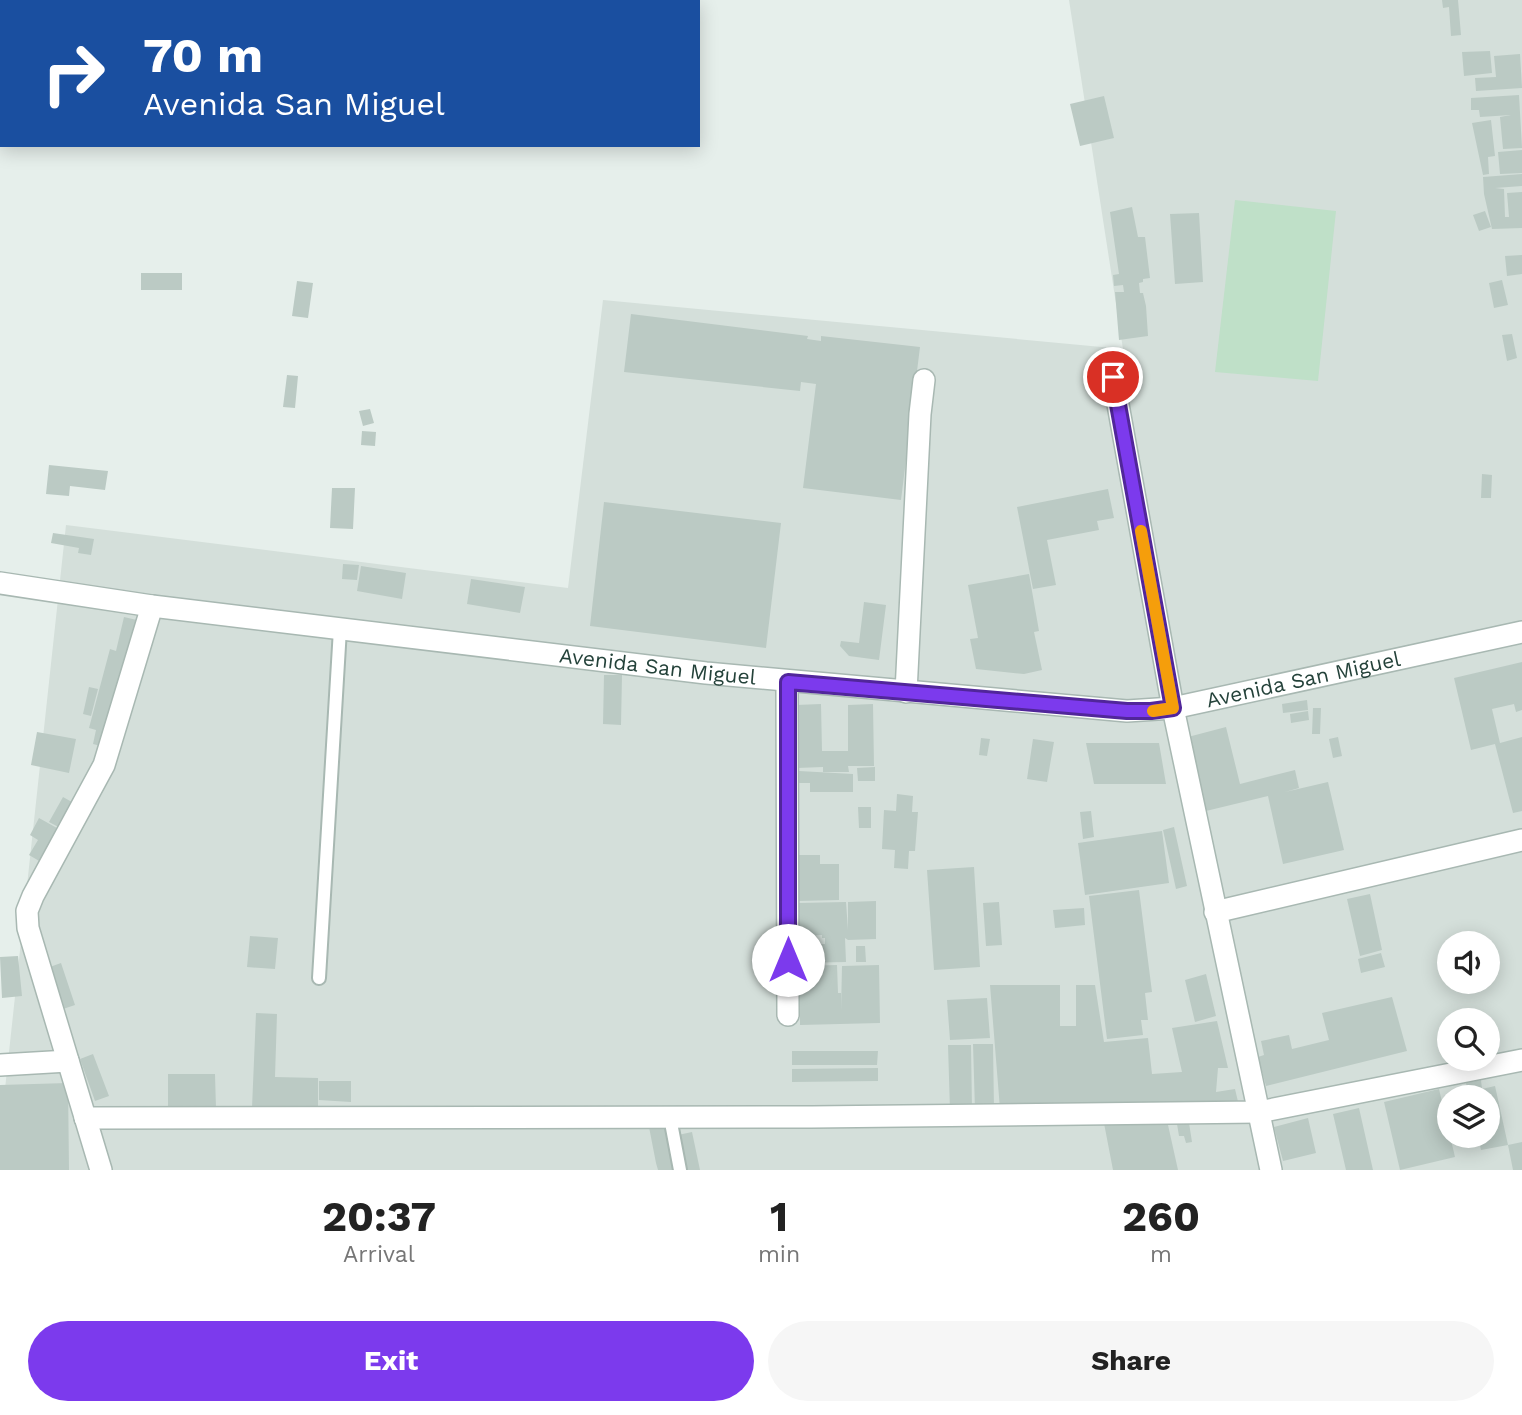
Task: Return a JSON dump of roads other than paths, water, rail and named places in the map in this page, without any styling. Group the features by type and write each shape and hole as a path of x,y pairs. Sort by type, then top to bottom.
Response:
{"street":[{"path":"1113,377 1173,708 1271,1170"},
{"path":"906,692 919,428 924,380"},
{"name":"Avenida San Miguel","path":"0,583 152,606 788,682 1127,711 1173,708 1522,632"},
{"path":"101,1170 28,928 27,911 104,765 152,606"},
{"path":"788,682 788,1015"},
{"path":"1215,912 1522,840"},
{"path":"85,1118 826,1117 1259,1112 1522,1060"},
{"path":"0,1065 68,1061"}],"lane":[{"path":"319,978 340,629"},
{"path":"672,1128 680,1170"}]}
